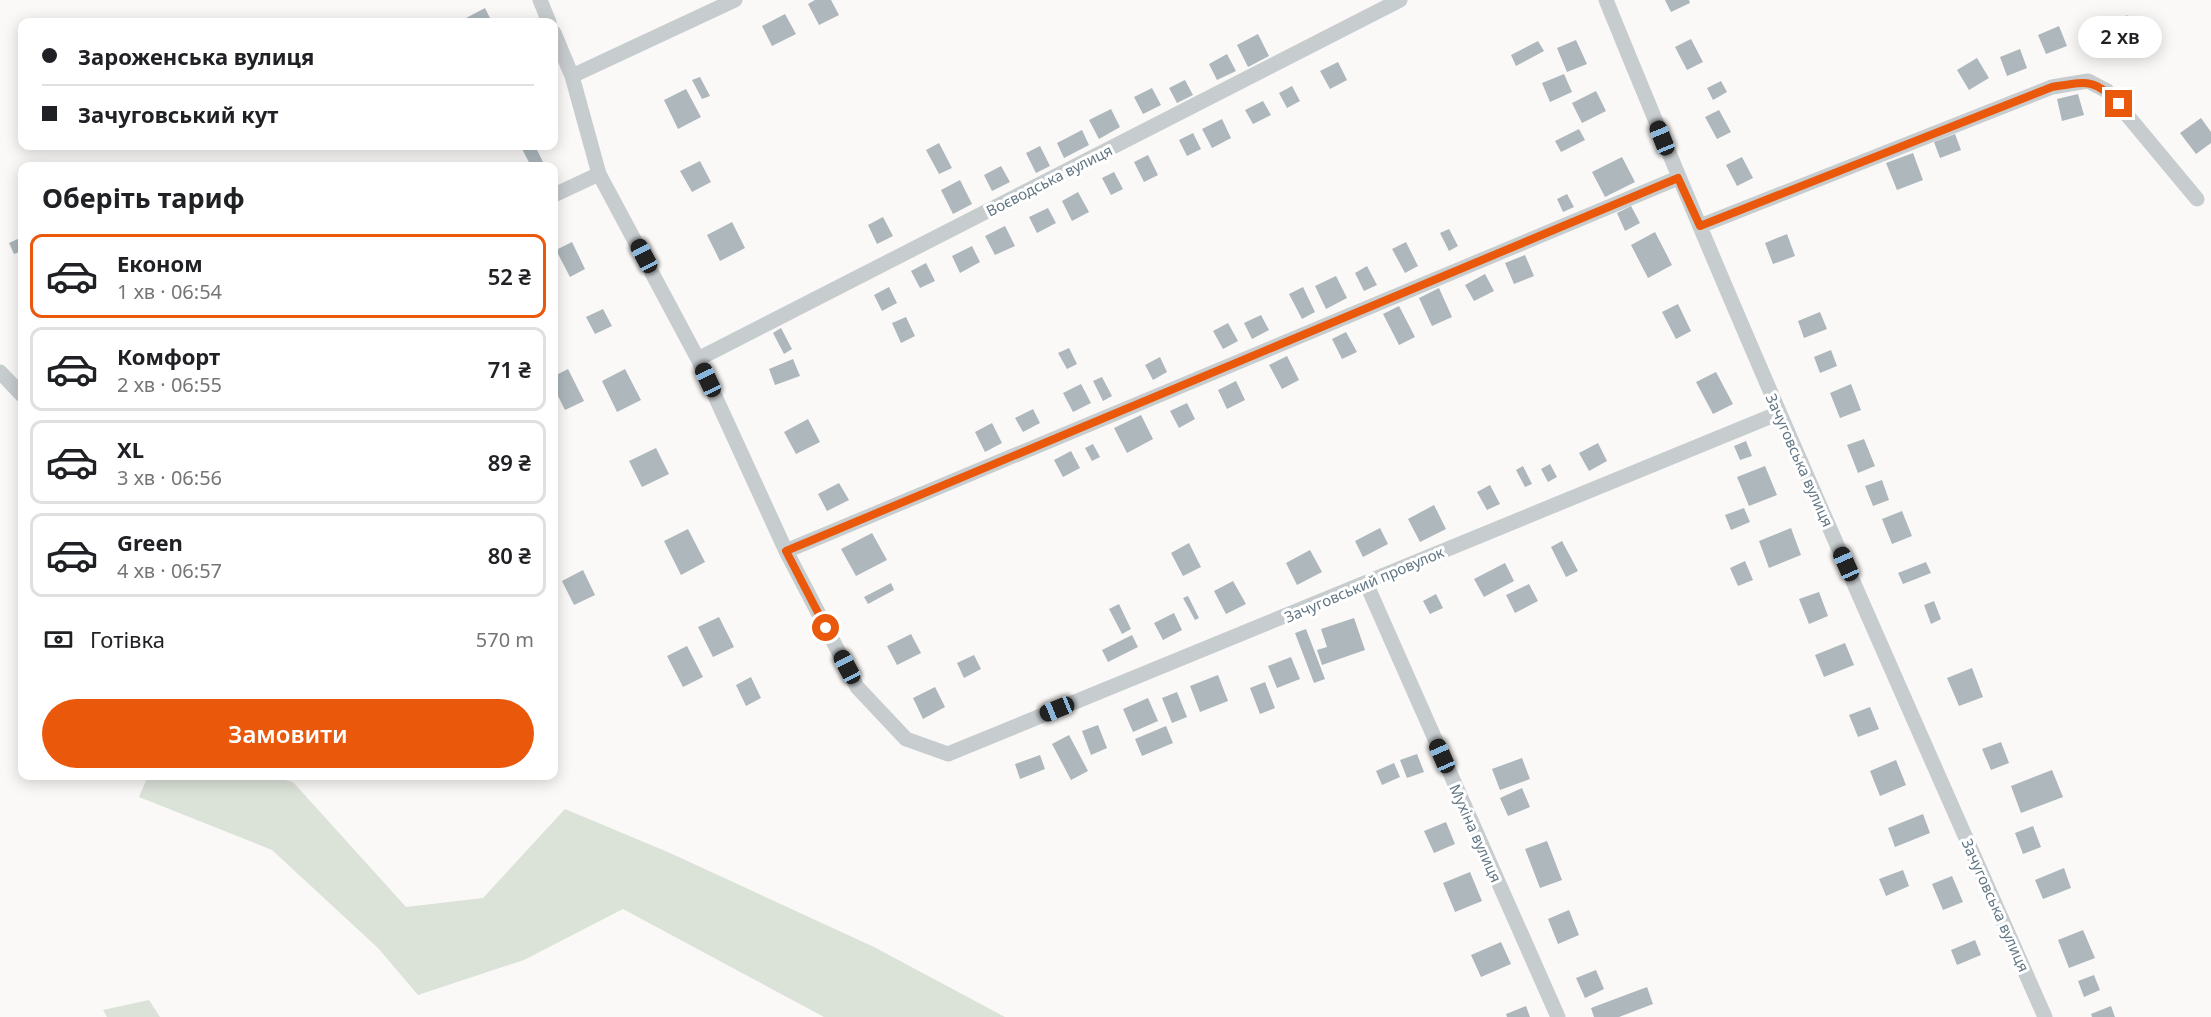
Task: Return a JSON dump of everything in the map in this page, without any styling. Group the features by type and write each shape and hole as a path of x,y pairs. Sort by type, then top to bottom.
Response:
{"street":[{"path":"540,0 547,18"},
{"path":"572,76 735,0"},
{"name":"Воєводська вулиця","path":"698,359 1400,0"},
{"name":"Зачуговська вулиця","path":"1606,0 1678,178 1779,413 2045,1017"},
{"path":"558,43 572,76 600,174 698,359 786,551 1678,178"},
{"path":"1700,226 2052,87 2088,81 2107,91 2197,199"},
{"path":"558,193 600,174"},
{"path":"0,372 18,392"},
{"name":"Зачуговський провулок","path":"786,551 857,687 906,739 948,754 1779,413"},
{"name":"Мухіна вулиця","path":"1366,583 1558,1017"}],"shaded area":[{"path":"146,780 285,780 293,782 406,907 483,898 565,809 670,853 874,947 1005,1017 824,1017 623,909 524,960 418,995 378,948 272,850 139,797"},
{"path":"149,1000 160,1017 107,1017 103,1010"}],"building":[{"path":"815,0 831,0 839,15 819,25 808,4"},
{"path":"1665,0 1689,0 1690,3 1671,12"},
{"path":"485,8 490,18 466,18"},
{"path":"785,14 796,34 772,46 762,26"},
{"path":"2127,15 2136,29 2116,42 2107,29"},
{"path":"2059,26 2067,46 2046,54 2038,35"},
{"path":"1258,34 1269,56 1248,67 1237,45"},
{"path":"1691,39 1703,62 1687,70 1675,47"},
{"path":"1576,40 1587,64 1567,72 1557,48"},
{"path":"1538,41 1544,51 1516,66 1511,55"},
{"path":"2020,49 2027,68 2007,76 2000,57"},
{"path":"1227,54 1236,71 1217,80 1209,64"},
{"path":"1977,58 1989,78 1969,90 1957,70"},
{"path":"1338,62 1347,80 1330,89 1320,71"},
{"path":"1564,74 1572,92 1550,102 1542,83"},
{"path":"700,77 710,96 702,99 692,80"},
{"path":"1185,80 1193,95 1177,103 1169,88"},
{"path":"1721,81 1727,92 1713,100 1707,88"},
{"path":"1292,86 1300,101 1287,108 1279,93"},
{"path":"1152,88 1161,105 1143,114 1134,97"},
{"path":"686,89 701,117 678,129 664,100"},
{"path":"1596,91 1606,111 1582,123 1572,103"},
{"path":"2078,94 2084,115 2062,121 2057,99"},
{"path":"1263,101 1271,115 1253,124 1245,110"},
{"path":"1111,109 1120,127 1099,139 1089,120"},
{"path":"1719,110 1731,132 1717,139 1705,117"},
{"path":"2201,118 2211,132 2211,143 2196,154 2180,133"},
{"path":"1222,119 1231,138 1212,148 1202,129"},
{"path":"1579,129 1585,140 1561,152 1555,141"},
{"path":"1082,130 1089,145 1064,158 1057,143"},
{"path":"1193,133 1201,149 1187,156 1179,140"},
{"path":"1955,134 1961,150 1940,158 1934,142"},
{"path":"939,143 952,168 939,174 926,150"},
{"path":"1040,146 1050,166 1036,173 1026,153"},
{"path":"523,150 537,150 543,162 529,162"},
{"path":"1913,153 1923,180 1897,190 1886,163"},
{"path":"1148,155 1158,175 1144,182 1134,162"},
{"path":"1622,157 1635,182 1605,197 1592,172"},
{"path":"1742,157 1753,178 1737,186 1726,165"},
{"path":"700,161 711,182 692,192 680,171"},
{"path":"1001,166 1010,182 992,191 984,175"},
{"path":"1114,172 1123,189 1111,195 1102,178"},
{"path":"960,180 972,204 953,214 941,190"},
{"path":"1078,192 1089,212 1072,221 1062,201"},
{"path":"1567,194 1574,207 1563,212 1557,199"},
{"path":"1631,206 1640,223 1625,231 1617,213"},
{"path":"1048,208 1056,223 1037,233 1029,217"},
{"path":"883,217 893,236 877,244 868,225"},
{"path":"732,222 745,248 720,261 707,235"},
{"path":"1005,226 1015,246 995,255 985,236"},
{"path":"1449,229 1458,246 1449,251 1440,233"},
{"path":"1655,232 1672,265 1648,278 1631,245"},
{"path":"1787,234 1795,256 1773,264 1765,243"},
{"path":"18,239 18,252 14,254 9,243"},
{"path":"572,242 585,269 570,277 558,254 558,249"},
{"path":"1406,242 1418,266 1405,273 1392,249"},
{"path":"972,246 980,262 960,273 952,256"},
{"path":"1525,255 1534,276 1514,284 1505,263"},
{"path":"926,263 935,281 920,288 911,271"},
{"path":"1367,266 1377,285 1364,291 1355,273"},
{"path":"1485,274 1494,291 1474,301 1465,285"},
{"path":"1336,276 1347,298 1326,309 1315,286"},
{"path":"889,287 897,303 882,311 874,295"},
{"path":"1303,287 1315,312 1302,319 1289,294"},
{"path":"1439,288 1452,317 1432,326 1419,298"},
{"path":"1678,304 1691,331 1676,339 1662,312"},
{"path":"1399,306 1415,337 1399,345 1383,314"},
{"path":"603,309 612,326 595,334 586,317"},
{"path":"1820,312 1827,329 1804,338 1798,321"},
{"path":"1261,315 1269,330 1252,339 1244,323"},
{"path":"906,317 915,336 901,343 892,323"},
{"path":"1228,323 1238,341 1223,349 1213,331"},
{"path":"781,328 792,349 784,354 773,333"},
{"path":"1346,332 1357,352 1342,359 1332,339"},
{"path":"1069,348 1077,364 1067,369 1058,353"},
{"path":"1831,350 1837,366 1820,373 1814,357"},
{"path":"1287,356 1299,380 1282,389 1269,365"},
{"path":"1160,357 1167,372 1153,380 1145,365"},
{"path":"793,359 800,376 775,385 769,369"},
{"path":"568,369 584,401 565,410 558,396 558,374"},
{"path":"625,369 641,400 617,412 602,381"},
{"path":"1716,372 1733,404 1713,414 1696,382"},
{"path":"1102,377 1112,396 1103,401 1093,381"},
{"path":"1236,381 1245,400 1227,409 1218,390"},
{"path":"1081,384 1091,403 1073,412 1063,393"},
{"path":"1851,384 1861,410 1840,418 1830,393"},
{"path":"1187,403 1195,419 1179,428 1170,411"},
{"path":"1033,409 1040,423 1023,432 1015,418"},
{"path":"1141,415 1153,439 1127,453 1114,428"},
{"path":"808,419 820,442 796,454 784,432"},
{"path":"992,423 1002,443 985,452 975,432"},
{"path":"1864,439 1875,466 1858,473 1847,445"},
{"path":"1746,441 1752,456 1740,460 1734,446"},
{"path":"1598,443 1607,461 1589,471 1579,453"},
{"path":"1093,444 1100,457 1092,461 1085,448"},
{"path":"656,448 669,474 642,487 629,461"},
{"path":"1071,451 1080,468 1063,477 1054,460"},
{"path":"1550,464 1557,477 1548,482 1541,469"},
{"path":"1523,466 1532,484 1525,487 1516,470"},
{"path":"1765,466 1777,495 1749,506 1737,477"},
{"path":"1882,480 1889,500 1873,506 1865,486"},
{"path":"839,483 849,500 827,511 818,494"},
{"path":"1490,485 1500,504 1487,510 1477,492"},
{"path":"1434,505 1446,529 1420,542 1408,519"},
{"path":"1744,508 1750,522 1731,530 1725,515"},
{"path":"1902,511 1912,536 1892,544 1882,519"},
{"path":"1380,528 1388,544 1363,557 1355,541"},
{"path":"1791,528 1801,555 1769,568 1759,541"},
{"path":"688,529 705,562 681,575 664,541"},
{"path":"872,533 887,560 856,576 841,549"},
{"path":"1562,541 1578,571 1566,577 1551,547"},
{"path":"1189,543 1201,567 1183,576 1171,553"},
{"path":"1310,550 1322,572 1297,585 1286,563"},
{"path":"1745,561 1753,580 1738,586 1730,568"},
{"path":"1926,562 1931,573 1903,584 1898,573"},
{"path":"1505,563 1514,581 1484,597 1474,579"},
{"path":"583,570 595,595 574,605 562,581"},
{"path":"1233,581 1246,604 1226,614 1214,591"},
{"path":"891,583 894,590 868,604 864,597"},
{"path":"1529,584 1538,601 1515,613 1506,595"},
{"path":"1819,592 1828,616 1809,624 1799,599"},
{"path":"1436,594 1443,608 1430,614 1423,601"},
{"path":"1188,596 1199,618 1195,620 1183,598"},
{"path":"1934,601 1941,619 1931,624 1924,605"},
{"path":"1119,604 1131,629 1122,634 1109,609"},
{"path":"1174,613 1182,630 1163,640 1154,623"},
{"path":"719,617 734,647 713,657 698,627"},
{"path":"1354,618 1365,650 1322,665 1317,650 1327,647 1321,629"},
{"path":"1306,629 1325,679 1314,683 1295,633"},
{"path":"911,634 921,653 897,665 887,646"},
{"path":"1132,635 1138,647 1108,662 1102,650"},
{"path":"1845,643 1854,665 1824,677 1815,655"},
{"path":"687,646 703,677 683,687 667,656"},
{"path":"974,655 981,669 964,678 957,663"},
{"path":"1291,657 1300,679 1277,688 1268,666"},
{"path":"1972,668 1983,697 1959,706 1947,678"},
{"path":"1218,675 1228,701 1200,712 1190,686"},
{"path":"751,677 761,698 746,706 736,685"},
{"path":"1265,682 1275,708 1260,714 1250,688"},
{"path":"935,687 945,707 923,719 913,698"},
{"path":"1177,692 1187,717 1172,723 1162,698"},
{"path":"1148,698 1158,721 1133,732 1123,709"},
{"path":"1870,707 1879,729 1858,737 1849,715"},
{"path":"1098,725 1107,748 1091,755 1082,731"},
{"path":"1166,726 1173,743 1142,756 1135,739"},
{"path":"1069,735 1088,771 1071,780 1052,744"},
{"path":"2001,742 2009,763 1991,770 1982,749"},
{"path":"1417,754 1424,772 1407,778 1400,760"},
{"path":"1040,755 1045,769 1020,779 1015,764"},
{"path":"1522,758 1530,779 1500,790 1492,769"},
{"path":"1896,760 1906,785 1880,796 1870,771"},
{"path":"1394,763 1400,777 1382,785 1376,771"},
{"path":"2052,770 2063,797 2021,813 2011,786"},
{"path":"1522,788 1530,807 1508,816 1500,798"},
{"path":"1923,814 1930,833 1895,847 1888,828"},
{"path":"1446,822 1455,844 1434,853 1424,831"},
{"path":"2033,826 2041,847 2023,854 2015,833"},
{"path":"1547,841 1562,880 1540,888 1525,849"},
{"path":"2064,868 2071,888 2043,899 2035,880"},
{"path":"1903,870 1909,886 1886,896 1879,879"},
{"path":"1470,872 1482,901 1455,912 1443,883"},
{"path":"1952,876 1963,902 1943,910 1932,884"},
{"path":"1569,910 1579,935 1558,944 1548,919"},
{"path":"2083,930 2095,958 2069,968 2058,940"},
{"path":"1975,940 1981,955 1957,965 1951,950"},
{"path":"1501,942 1511,964 1481,977 1471,955"},
{"path":"1596,970 1604,989 1585,998 1576,978"},
{"path":"2094,975 2100,990 2084,997 2078,981"},
{"path":"1647,987 1653,1004 1619,1017 1594,1017 1591,1008"},
{"path":"1526,1006 1530,1017 1507,1017 1506,1014"},
{"path":"2111,1006 2115,1017 2092,1017 2091,1014"}],"route":[{"path":"826,628 786,551 1678,178 1700,226 2052,87 2088,81 2107,91 2119,104"}]}
